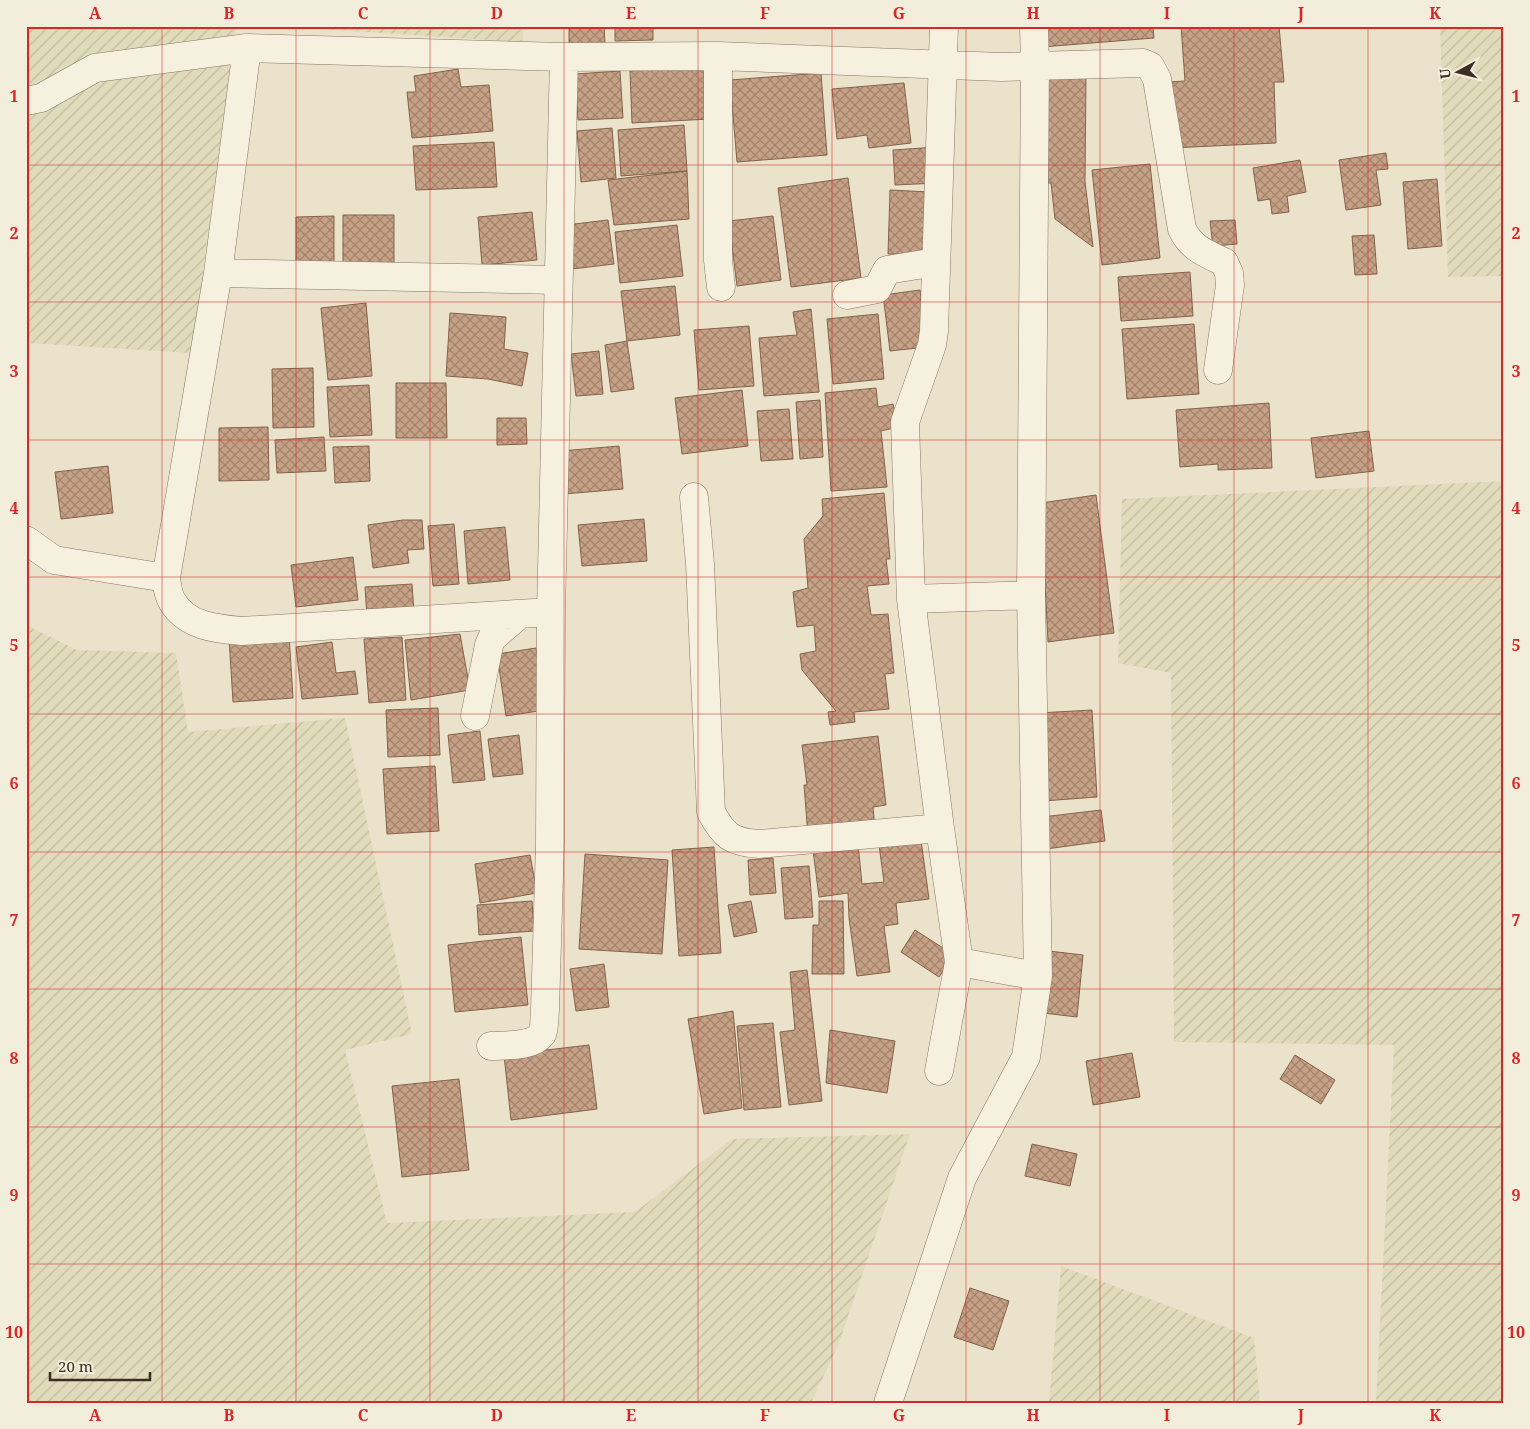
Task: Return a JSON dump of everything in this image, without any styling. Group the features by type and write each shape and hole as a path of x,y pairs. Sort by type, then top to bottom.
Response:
{"street":[{"path":"939,1071 963,962 940,828 919,598 906,422 932,345 934,331 936,262 950,66 944,26"},
{"path":"888,1403 962,1178 1026,1057 1038,976 1031,595 1034,26"},
{"path":"26,101 41,98 95,68 247,48 564,57 718,56 1001,68 1143,63 1150,66 1154,72 1182,229 1188,241 1195,248 1224,262 1229,273 1230,286 1218,370"},
{"path":"247,48 218,273 166,578 171,600 184,616 211,628 242,631 550,612"},
{"path":"718,56 718,250 720,287"},
{"path":"491,1046 531,1042 543,1033 548,952 550,612 564,57"},
{"path":"847,295 877,290 887,270 936,262"},
{"path":"218,273 558,280"},
{"path":"694,497 700,564 711,812 722,832 742,843 759,844 940,828"},
{"path":"26,540 54,560 166,578"},
{"path":"919,598 990,594 1031,595"},
{"path":"475,716 492,638 520,614"},
{"path":"963,962 1038,976"}],"shaded area":[{"path":"26,26 236,26 192,353 26,343"},
{"path":"274,26 524,26 522,42"},
{"path":"1440,26 1504,26 1504,276 1448,277"},
{"path":"1504,481 1504,1403 1376,1403 1394,1045 1174,1042 1171,673 1118,663 1122,499"},
{"path":"26,625 77,650 176,653 188,732 345,718 412,1034 345,1050 387,1223 635,1212 732,1139 910,1134 839,1343 811,1403 26,1403"},
{"path":"1061,1266 1254,1338 1260,1403 1049,1403"}],"building":[{"path":"569,26 604,26 605,43 569,44"},
{"path":"615,26 653,26 653,40 615,41"},
{"path":"1040,26 1153,26 1154,38 1042,47"},
{"path":"1181,26 1279,26 1284,82 1274,82 1276,143 1171,148 1168,82 1185,81"},
{"path":"707,67 710,119 632,123 630,71"},
{"path":"458,69 461,87 489,85 493,131 412,138 407,92 416,92 414,76"},
{"path":"620,71 623,118 578,120 575,74"},
{"path":"821,73 827,155 737,162 730,80"},
{"path":"1048,74 1086,74 1085,182 1093,247 1055,219 1051,183 1048,183"},
{"path":"904,83 911,143 869,148 867,135 837,139 832,89"},
{"path":"684,125 687,171 621,176 618,130"},
{"path":"612,128 616,178 581,182 577,131"},
{"path":"494,142 497,187 416,190 413,146"},
{"path":"937,147 938,183 895,185 893,150"},
{"path":"1386,153 1388,169 1376,170 1381,205 1346,210 1339,160"},
{"path":"1300,160 1306,192 1287,196 1289,212 1272,214 1270,199 1258,201 1253,168"},
{"path":"1150,164 1160,258 1102,265 1092,170"},
{"path":"687,171 689,219 614,225 608,180"},
{"path":"848,178 861,278 791,287 778,188"},
{"path":"1437,179 1442,246 1408,249 1403,182"},
{"path":"890,190 930,192 928,255 888,254"},
{"path":"532,212 537,260 482,265 478,217"},
{"path":"343,215 394,215 394,271 343,271"},
{"path":"334,216 334,270 296,270 296,217"},
{"path":"773,216 781,280 737,286 729,221"},
{"path":"608,220 614,264 572,269 566,225"},
{"path":"1235,220 1237,244 1213,246 1210,221"},
{"path":"677,225 683,276 620,283 615,232"},
{"path":"1374,235 1377,274 1355,275 1352,236"},
{"path":"1190,272 1193,316 1121,321 1118,277"},
{"path":"675,286 680,335 627,341 621,291"},
{"path":"920,290 927,347 890,351 883,295"},
{"path":"366,303 372,376 328,380 321,308"},
{"path":"811,309 819,392 764,396 759,338 797,335 793,312"},
{"path":"450,313 506,317 504,349 528,353 522,386 488,379 446,376"},
{"path":"878,314 884,379 833,384 827,319"},
{"path":"1194,324 1199,394 1127,399 1122,329"},
{"path":"749,326 754,386 699,390 694,330"},
{"path":"627,341 634,389 611,392 605,345"},
{"path":"599,351 603,394 576,396 571,354"},
{"path":"313,368 314,427 273,428 272,369"},
{"path":"396,383 446,383 447,438 396,438"},
{"path":"369,385 372,435 330,437 327,387"},
{"path":"876,388 878,407 893,404 898,427 881,431 887,487 831,491 825,393"},
{"path":"742,390 748,446 682,454 675,398"},
{"path":"820,400 823,457 800,459 796,402"},
{"path":"1269,403 1272,468 1218,470 1218,464 1180,467 1176,410"},
{"path":"789,409 793,459 761,461 757,411"},
{"path":"497,418 526,418 527,444 497,445"},
{"path":"268,427 269,480 219,481 219,428"},
{"path":"1369,431 1374,471 1316,478 1311,438"},
{"path":"324,437 326,471 277,473 275,440"},
{"path":"369,446 370,481 335,483 333,447"},
{"path":"619,446 623,489 564,494 561,451"},
{"path":"108,466 113,513 61,519 55,472"},
{"path":"884,493 890,559 886,559 889,584 867,586 871,615 888,614 894,673 885,674 889,709 854,712 855,722 830,725 828,712 836,711 802,670 800,654 816,651 814,625 797,627 793,592 808,588 804,539 823,516 822,499"},
{"path":"1096,495 1114,633 1048,642 1041,503"},
{"path":"644,519 647,561 582,566 578,525"},
{"path":"403,520 422,520 424,549 407,550 409,563 373,568 368,525"},
{"path":"454,524 459,584 433,586 428,526"},
{"path":"505,527 510,580 468,584 464,531"},
{"path":"353,557 358,600 296,607 291,565"},
{"path":"412,584 414,613 367,617 365,587"},
{"path":"289,634 293,698 233,702 229,638"},
{"path":"460,634 470,690 411,700 405,640"},
{"path":"402,637 406,700 369,703 364,639"},
{"path":"332,642 336,673 355,671 358,694 302,699 296,647"},
{"path":"536,648 545,710 506,716 497,654"},
{"path":"438,708 440,755 388,757 386,710"},
{"path":"1092,710 1097,797 1043,801 1038,713"},
{"path":"480,731 485,780 453,783 448,735"},
{"path":"519,735 523,774 493,777 488,739"},
{"path":"878,736 886,805 873,807 875,830 808,836 804,785 807,785 802,745"},
{"path":"435,766 439,831 387,834 383,769"},
{"path":"1101,810 1105,841 1046,849 1042,817"},
{"path":"921,840 929,899 896,903 898,924 884,926 890,972 857,976 849,918 848,893 819,897 813,850 858,844 862,884 884,882 879,845"},
{"path":"714,847 721,953 679,956 672,850"},
{"path":"585,854 668,860 662,954 579,949"},
{"path":"530,855 537,893 480,903 475,864"},
{"path":"773,858 776,893 750,895 748,860"},
{"path":"809,866 813,917 785,919 781,868"},
{"path":"532,901 534,931 479,935 477,905"},
{"path":"751,901 757,932 734,937 728,905"},
{"path":"819,901 843,901 844,974 812,974 813,925 819,925"},
{"path":"915,930 954,955 939,977 901,952"},
{"path":"521,937 528,1005 455,1012 448,945"},
{"path":"1049,951 1083,955 1077,1017 1043,1013"},
{"path":"604,964 609,1007 576,1011 570,969"},
{"path":"807,970 822,1101 789,1105 780,1032 795,1030 790,972"},
{"path":"733,1011 742,1108 704,1114 688,1019"},
{"path":"773,1023 781,1107 744,1110 737,1026"},
{"path":"830,1030 895,1041 887,1093 826,1083"},
{"path":"589,1045 597,1109 511,1120 504,1055"},
{"path":"1132,1053 1140,1097 1093,1105 1086,1061"},
{"path":"1295,1055 1335,1080 1321,1104 1280,1079"},
{"path":"459,1079 469,1170 402,1177 392,1086"},
{"path":"1032,1144 1077,1154 1070,1186 1025,1176"},
{"path":"970,1288 1009,1301 993,1350 954,1337"}]}
